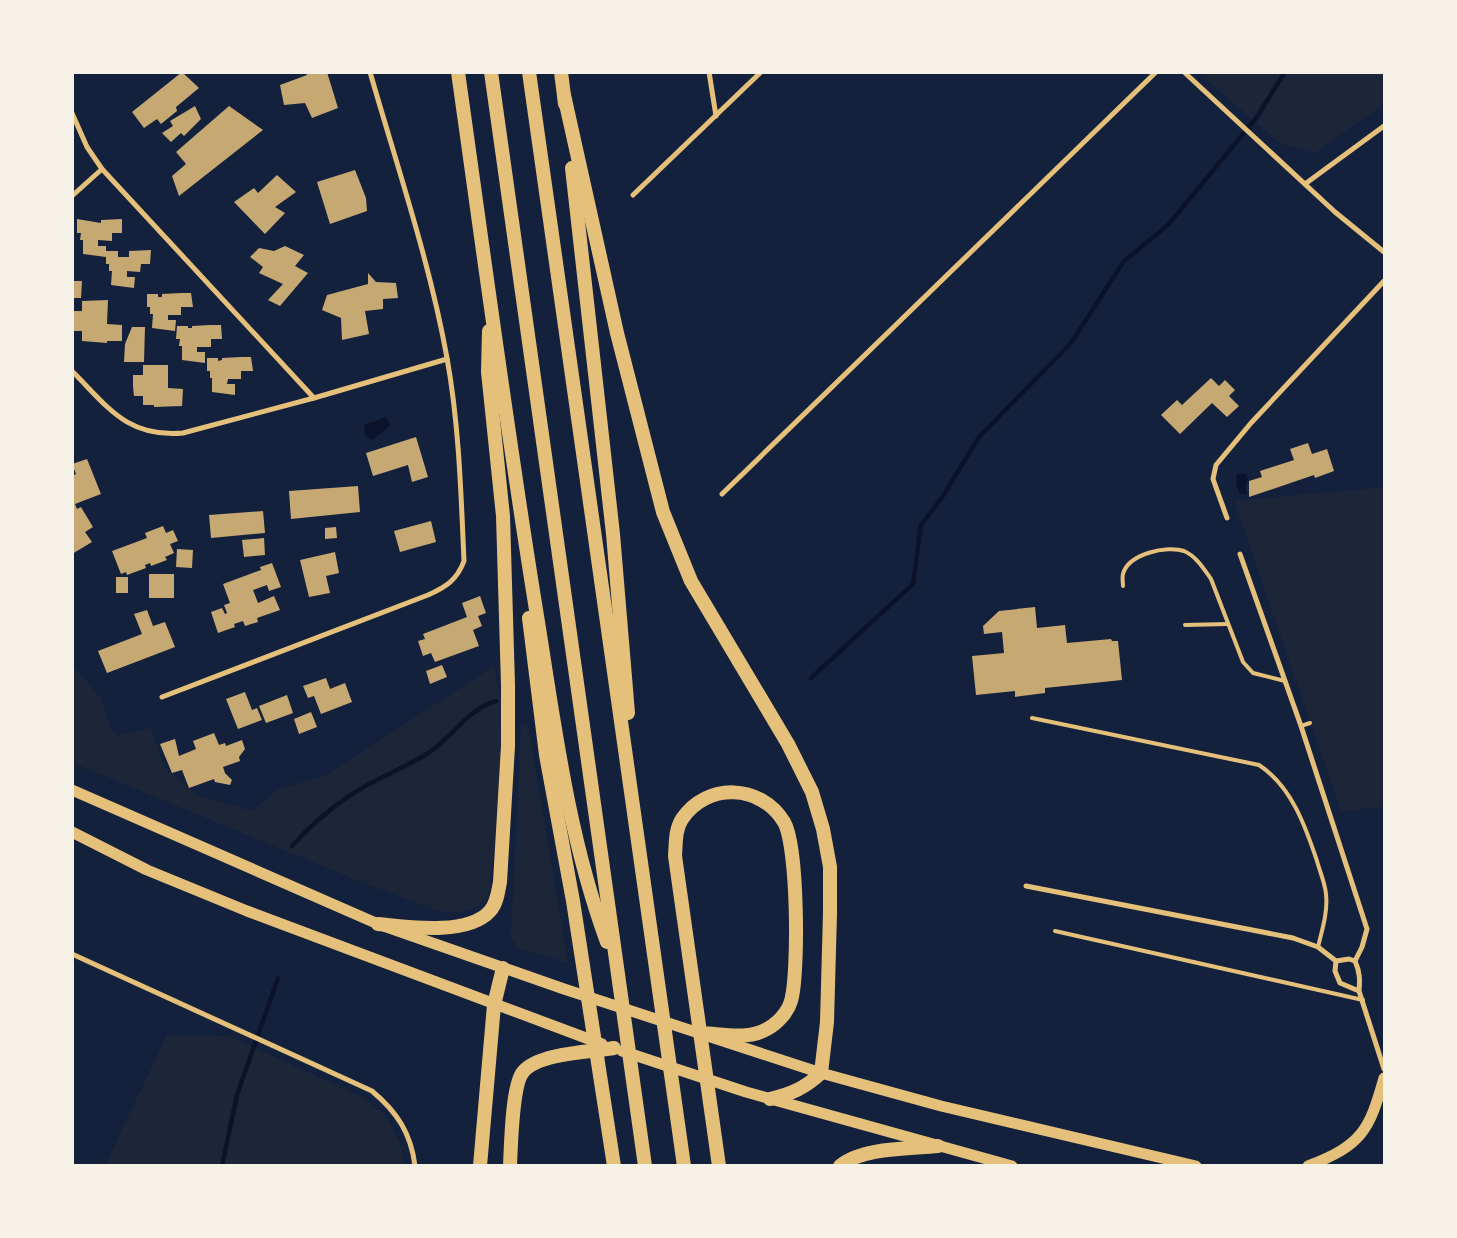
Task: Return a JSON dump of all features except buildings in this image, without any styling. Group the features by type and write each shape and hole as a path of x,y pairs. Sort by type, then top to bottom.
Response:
{"highway":[{"path":"458,72 525,547 554,720 580,852 616,966"},
{"path":"491,72 578,677 616,966 645,1166"},
{"path":"529,72 684,1166"},
{"path":"560,72 649,464 668,527 691,580 788,744 812,792 823,829 830,866 830,913 826,1022 821,1073 791,1094 770,1099"},
{"path":"564,95 613,534 624,650 634,815"},
{"path":"378,924 421,928 447,927 477,920 490,910 496,901 500,882 508,746 508,685 503,516 487,358 491,305"},
{"path":"525,547 526,595 538,701 573,901 614,1166"},
{"path":"703,1033 755,1034 767,1029 777,1021 787,1011 791,1001 795,968 793,854 784,822 776,812 764,799 736,792 722,793 692,808 682,820 676,842 675,856 719,1166"},
{"path":"480,1166 494,1005 503,968"},
{"path":"510,1166 518,1081 522,1072 535,1063 569,1055 614,1048"},
{"path":"840,1166 853,1158 872,1153 938,1146"}],"main road":[{"path":"72,790 378,924 503,968 821,1073 941,1106 1196,1166"},
{"path":"72,832 147,870 228,904 544,1024 746,1092 1012,1166"},
{"path":"1308,1166 1335,1155 1365,1129 1377,1106 1384,1078"}],"street":[{"path":"162,697 428,595 454,580 464,561 456,424 439,317 370,72"},
{"path":"709,72 716,116"},
{"path":"632,195 761,72"},
{"path":"722,494 1156,72"},
{"path":"1184,72 1356,231 1384,252"},
{"path":"72,113 87,147 102,169 314,398"},
{"path":"1305,184 1384,126"},
{"path":"72,196 102,169"},
{"path":"1227,518 1213,479 1216,465 1252,423 1384,281"},
{"path":"72,371 126,422 151,433 182,433 314,398 447,359"},
{"path":"1240,554 1301,726 1367,929 1362,947 1355,961 1360,975 1359,991 1384,1069"},
{"path":"1026,886 1293,938 1318,947 1336,962"},
{"path":"72,954 372,1091 388,1104 407,1132 413,1146 415,1166"},
{"path":"1336,962 1349,959 1355,961"},
{"path":"1336,962 1335,971 1340,983 1359,991"},
{"path":"1376,1040 1384,1054"}],"lane":[{"path":"1123,586 1123,574 1132,562 1145,555 1164,549 1186,552 1203,567 1211,579 1241,658 1248,669 1252,672 1285,680"},
{"path":"1185,626 1228,624"},
{"path":"1032,718 1259,764 1272,773 1294,805 1306,828 1324,885 1326,912 1318,947"},
{"path":"1301,726 1310,722"},
{"path":"1054,931 1363,1000"}],"shaded area":[{"path":"1207,72 1384,73 1384,104 1315,153 1281,144 1203,77"},
{"path":"386,417 391,425 372,440 365,435 364,425"},
{"path":"1237,474 1246,474 1248,479 1245,487 1247,494 1240,494 1236,485"},
{"path":"1384,487 1384,807 1341,811 1234,501"},
{"path":"73,666 101,698 110,727 118,736 151,728 165,768 198,796 252,811 277,790 328,774 494,666 501,703 501,741 493,863 487,896 478,906 466,911 439,911 359,881 73,763"},
{"path":"528,724 568,963 517,947 511,937 521,725"},
{"path":"167,1035 229,1036 362,1097 383,1113 390,1123 400,1144 403,1165 105,1165"}],"waterway":[{"path":"811,678 913,584 921,525 943,496 979,437 1071,343 1124,261 1168,225 1257,117 1285,72"},
{"path":"292,846 320,818 344,800 362,788 430,752 469,716 496,701"},
{"path":"222,1166 237,1095 278,978"}]}
